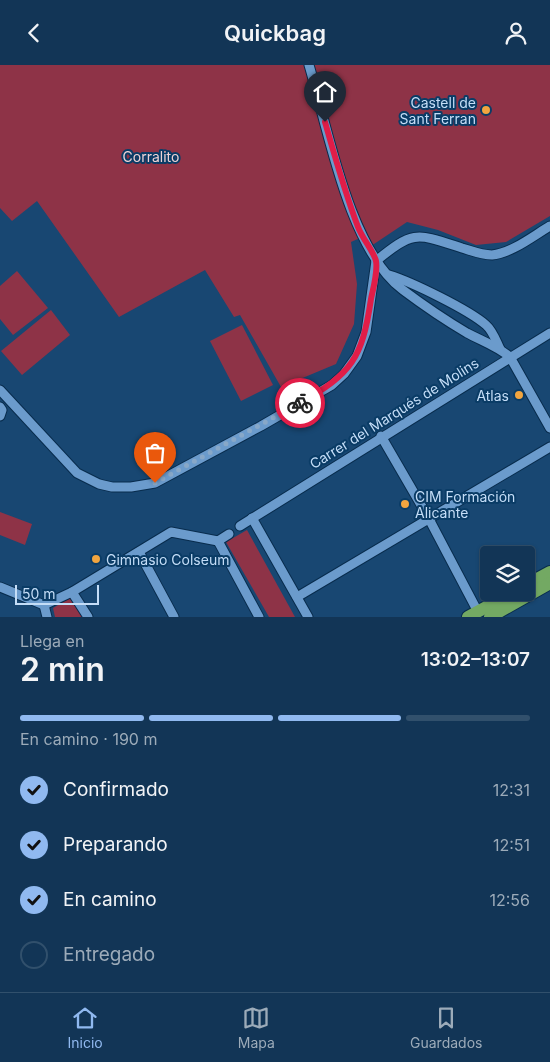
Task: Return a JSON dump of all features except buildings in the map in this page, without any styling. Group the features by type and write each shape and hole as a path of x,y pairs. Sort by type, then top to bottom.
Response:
{"main road":[{"path":"535,580 550,572"},
{"path":"490,617 550,583"},
{"path":"473,614 497,601"}],"street":[{"path":"309,65 344,190 359,229 376,261 402,289 468,333 500,349 510,357 550,428"},
{"path":"0,390 78,473 99,484 112,487 131,487 155,483 332,385 344,374 357,356 366,332 376,261 401,241 417,236 427,237 482,254 498,254 506,252 550,226"},
{"path":"388,274 404,280 476,317 487,326 500,349"},
{"name":"Carrer del Marqués de Molins","path":"240,526 381,436 550,333"},
{"path":"381,436 428,517 473,614"},
{"path":"296,597 428,517 550,447"},
{"path":"252,518 308,617"},
{"path":"0,587 44,605 72,592 171,532 218,541 229,533"},
{"path":"218,541 259,617"},
{"path":"139,552 174,617"},
{"path":"72,592 88,617"},
{"path":"44,605 47,617"}],"green space":[{"name":"Corralito","path":"0,65 550,65 550,216 506,242 476,245 438,230 407,222 368,248 362,237 351,242 357,284 354,324 336,364 281,387 240,315 234,317 205,270 119,317 37,201 12,221 0,208"},
{"path":"17,271 48,308 13,335 0,319 0,286"},
{"path":"51,310 70,335 22,375 1,351"},
{"path":"242,325 273,385 241,401 210,341"},
{"path":"0,512 32,524 25,545 0,535"},
{"path":"247,530 295,617 269,617 226,542"},
{"path":"72,597 84,617 55,617 53,608"}],"way so far":[{"path":"155,483 180,471 300,403"}],"place":[{"name":"Castell de Sant Ferran","path":"486,110"},
{"name":"Atlas","path":"519,395"},
{"name":"CIM Formación Alicante","path":"405,504"},
{"name":"Gimnasio Colseum","path":"96,559"}],"route":[{"path":"300,403 332,385 352,365 357,356 366,332 376,261 359,229 344,190 325,122"}]}
